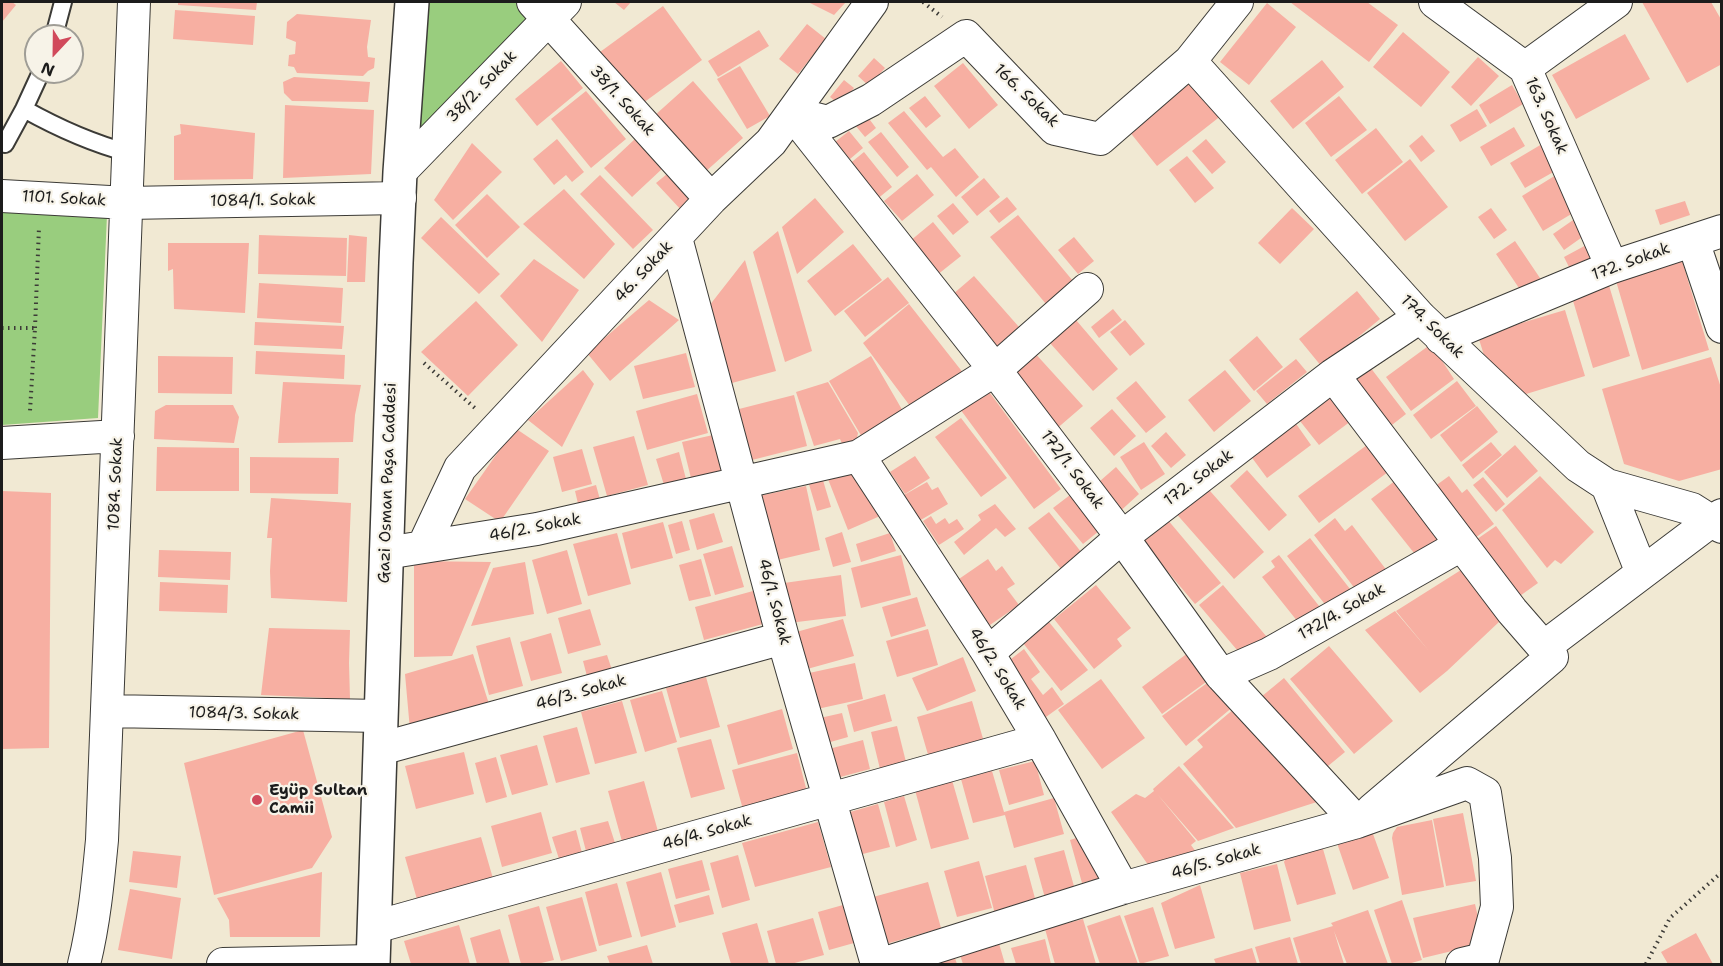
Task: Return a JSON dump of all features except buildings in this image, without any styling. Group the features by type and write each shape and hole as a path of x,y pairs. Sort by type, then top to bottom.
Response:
{"main road":[{"name":"Gazi Osman Paşa Caddesi","path":"373,963 393,335 412,2"}],"street":[{"name":"1084. Sokak","path":"84,964 89,945 102,840 134,2"},
{"name":"46. Sokak","path":"423,547 460,468 711,199 771,142 872,2"},
{"name":"166. Sokak","path":"792,113 828,122 871,99 966,36 1055,129 1100,139 1190,61 1237,2"},
{"name":"163. Sokak","path":"1435,2 1525,68 1612,267"},
{"path":"1525,68 1616,2"},
{"name":"38/2. Sokak","path":"400,185 549,7"},
{"name":"38/1. Sokak","path":"549,7 711,199"},
{"name":"174. Sokak","path":"1190,61 1430,327 1578,466 1607,485 1692,508 1718,521"},
{"name":"172/1. Sokak","path":"792,113 996,370 1122,537 1221,675 1358,822"},
{"name":"1084/1. Sokak","path":"127,203 400,185"},
{"name":"1101. Sokak","path":"2,196 127,203"},
{"path":"1707,236 1722,327"},
{"name":"172. Sokak","path":"988,653 1122,537 1333,375 1430,327 1707,236"},
{"name":"46/1. Sokak","path":"676,238 783,638 877,964"},
{"name":"46/2. Sokak","path":"386,553 537,530 859,456 996,370 1087,289"},
{"path":"1333,375 1512,612 1552,657 1358,822"},
{"path":"15,442 118,436"},
{"name":"46/2. Sokak","path":"859,456 988,653 1123,888"},
{"path":"1607,485 1642,573"},
{"path":"1544,647 1642,573 1718,521"},
{"name":"172/4. Sokak","path":"1221,675 1269,654 1461,545"},
{"name":"46/3. Sokak","path":"380,750 783,638"},
{"name":"1084/3. Sokak","path":"107,711 381,716"},
{"name":"46/4. Sokak","path":"375,927 1040,740"},
{"name":"46/5. Sokak","path":"882,964 1123,888 1358,822 1467,783 1485,793 1495,858 1497,907 1483,959 1462,964"},
{"path":"223,964 373,963"}],"lane":[{"path":"57,24 63,2"},
{"path":"5,144 35,84"},
{"path":"24,109 69,133 129,153"}],"path":[{"path":"15,442 35,328 40,198"},
{"path":"2,327 35,328"},
{"path":"393,335 470,404"},
{"path":"1646,964 1670,918 1722,872"}],"green space":[{"path":"426,2 518,2 523,4 534,19 417,140"},
{"path":"2,208 107,215 98,418 2,425"}],"place":[{"name":"Eyüp Sultan Camii","path":"257,800"}]}
